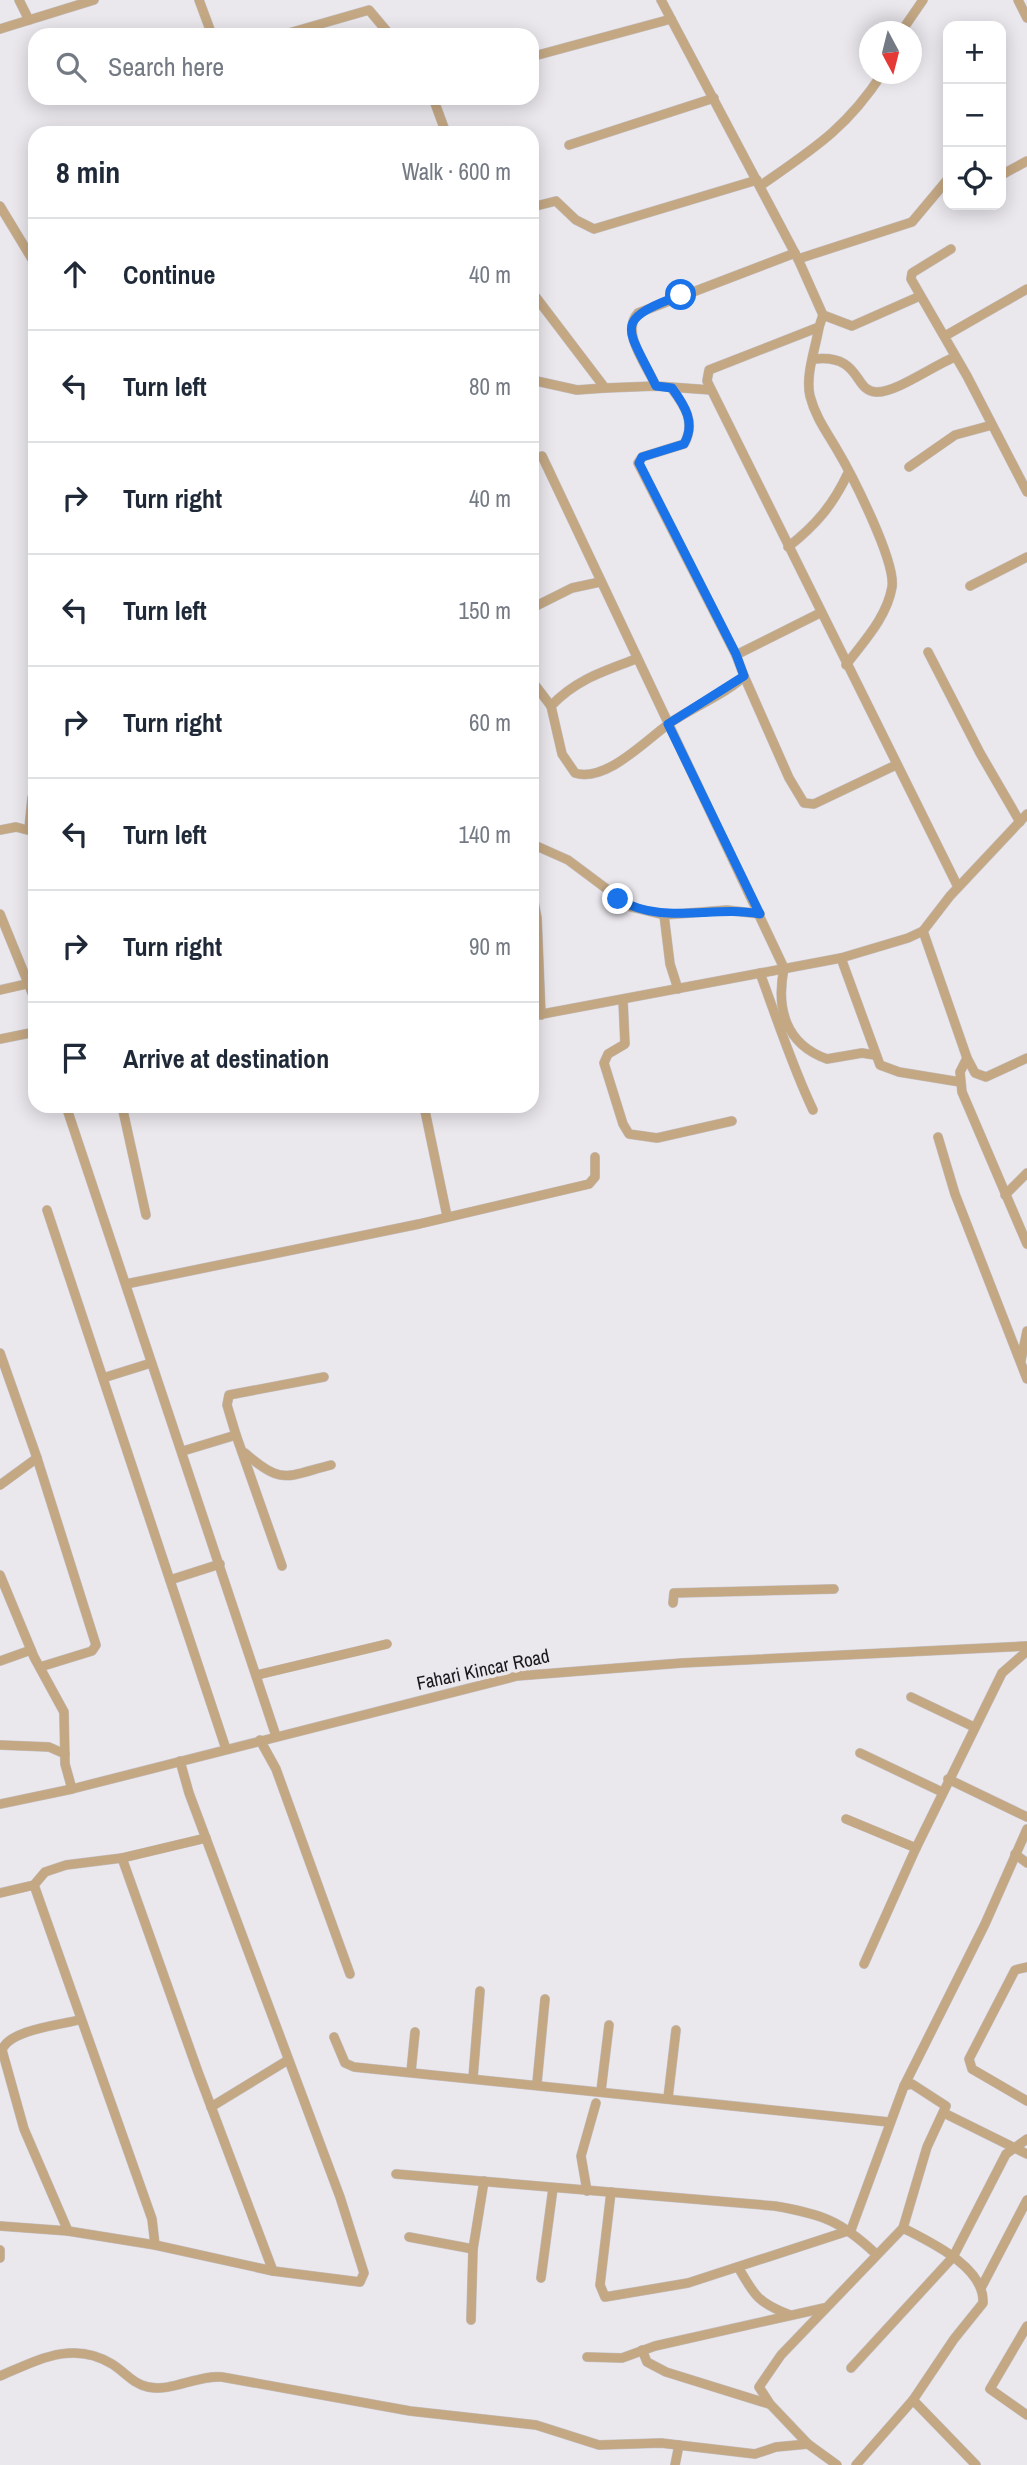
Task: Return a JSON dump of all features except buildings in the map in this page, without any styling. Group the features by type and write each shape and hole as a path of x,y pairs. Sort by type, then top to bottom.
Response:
{"street":[{"path":"19,0 29,20"},
{"path":"0,29 94,0"},
{"path":"199,0 209,28"},
{"path":"661,0 797,256 823,315 852,326 920,296"},
{"path":"909,21 923,0"},
{"path":"1018,0 1027,18"},
{"path":"306,28 369,10 384,28"},
{"path":"539,55 671,19"},
{"path":"539,205 556,201 576,220 594,229 759,183 836,133 854,114 875,84"},
{"path":"569,145 714,98"},
{"path":"436,105 443,126"},
{"path":"1006,172 1027,161"},
{"path":"656,386 631,331 633,318 638,313 797,256 912,222 943,185"},
{"path":"0,206 28,252"},
{"path":"951,249 912,273 911,279 945,336 1027,492"},
{"path":"945,336 1027,289"},
{"path":"539,301 606,388"},
{"path":"823,315 818,327 809,378 810,395 825,432 848,473 890,562 893,578 887,605 877,624 846,664"},
{"path":"818,327 709,370 707,381 958,887"},
{"path":"814,359 830,358 845,363 865,387 876,392 895,388 933,365 956,357"},
{"path":"539,382 577,390 656,386 711,390"},
{"path":"672,388 688,414 688,437 684,444 642,457 639,463 736,654 789,778 804,803 814,804 896,765"},
{"path":"909,467 954,435 992,425"},
{"path":"542,456 784,968 781,1009 787,1027 796,1041 827,1059 862,1053 876,1055"},
{"path":"788,547 820,520 835,501 848,473"},
{"path":"970,586 1027,557"},
{"path":"539,604 572,588 600,582"},
{"path":"736,654 820,613"},
{"path":"539,1015 865,954 923,931 958,887 1025,816 980,753 929,652"},
{"path":"551,706 569,687 581,680 636,659"},
{"path":"539,690 551,706 562,754 575,773 581,775 621,760 668,724 744,676"},
{"path":"0,830 28,831"},
{"path":"539,847 568,860 631,907 664,915 727,910 760,914"},
{"path":"0,914 28,974"},
{"path":"664,915 672,975 678,989"},
{"path":"923,931 967,1058 975,1073 986,1077 1027,1058"},
{"path":"841,958 880,1065 888,1069 960,1082"},
{"path":"760,973 789,1048 794,1073 813,1110"},
{"path":"0,990 28,984"},
{"path":"623,1000 625,1044 608,1054 604,1063 623,1124 629,1134 657,1138 732,1121"},
{"path":"0,1039 28,1033"},
{"path":"967,1058 960,1082 1027,1244"},
{"path":"68,1113 276,1736"},
{"path":"124,1113 146,1215"},
{"path":"425,1113 447,1216"},
{"path":"938,1138 955,1194 1027,1379"},
{"path":"126,1284 589,1184 595,1177 595,1157"},
{"path":"1005,1195 1027,1173"},
{"path":"47,1210 226,1749"},
{"path":"1021,1362 1027,1331"},
{"path":"0,1353 37,1458 96,1645 92,1651 40,1667"},
{"path":"103,1378 151,1363"},
{"path":"282,1566 236,1435 228,1405 229,1395 324,1377"},
{"path":"183,1451 236,1435"},
{"path":"243,1452 266,1472 277,1476 331,1465"},
{"path":"0,1485 37,1458"},
{"path":"170,1580 220,1564"},
{"path":"0,1575 31,1650 64,1712 65,1754 72,1789"},
{"path":"673,1603 674,1593 834,1590"},
{"path":"257,1675 387,1644"},
{"path":"864,1964 948,1779 1002,1672 1027,1649"},
{"name":"Fahari Kincar Road","path":"0,1804 72,1789 478,1685 556,1671 1027,1649"},
{"path":"0,1661 31,1650"},
{"path":"911,1697 974,1727"},
{"path":"260,1740 276,1769 350,1974"},
{"path":"0,1745 49,1747 65,1754"},
{"path":"860,1753 942,1792"},
{"path":"0,2226 68,2231 155,2245 273,2271 360,2282 364,2273 353,2235 189,1793 180,1760"},
{"path":"948,1779 1027,1817"},
{"path":"846,1819 916,1848"},
{"path":"850,2230 904,2086 985,1924 1027,1829"},
{"path":"0,1893 34,1885 45,1872 66,1865 122,1858 206,1838"},
{"path":"1015,1854 1027,1863"},
{"path":"122,1858 273,2271"},
{"path":"34,1885 79,2020 152,2219 155,2245"},
{"path":"1027,1967 1015,1970 969,2059 972,2069 1027,2101"},
{"path":"473,2078 480,1991"},
{"path":"537,2083 545,1999"},
{"path":"68,2231 24,2129 2,2050 5,2042 15,2036 79,2020"},
{"path":"601,2091 609,2025"},
{"path":"668,2098 676,2030"},
{"path":"411,2072 415,2032"},
{"path":"334,2038 345,2063 889,2122"},
{"path":"211,2107 288,2060"},
{"path":"837,2465 808,2444 759,2390 781,2355 903,2228 927,2147 944,2113 944,2102 912,2084 904,2086"},
{"path":"587,2191 581,2155 596,2103"},
{"path":"944,2113 1027,2154"},
{"path":"851,2368 953,2257 1000,2164 1013,2147 1027,2139"},
{"path":"396,2174 809,2211 850,2230 876,2254"},
{"path":"471,2320 473,2249 484,2181"},
{"path":"541,2278 553,2188"},
{"path":"611,2192 600,2285 605,2297 688,2283 850,2230"},
{"path":"981,2288 1027,2200"},
{"path":"856,2465 913,2400 954,2339 983,2304 981,2288 971,2272 953,2257 903,2228"},
{"path":"409,2237 473,2249"},
{"path":"0,2250 0,2258"},
{"path":"738,2267 754,2295 763,2304 791,2315"},
{"path":"587,2357 622,2358 642,2350 826,2307"},
{"path":"1027,2326 990,2389 1027,2415"},
{"path":"642,2350 647,2362 666,2372 770,2404"},
{"path":"0,2376 47,2356 81,2351 98,2356 136,2383 146,2386 160,2388 199,2377 222,2376 410,2412 536,2425 599,2445 631,2442 755,2454 776,2447 808,2444"},
{"path":"913,2400 976,2465"},
{"path":"675,2465 679,2445"}],"route":[{"path":"618,899 631,907 664,915 727,910 760,914 668,724 744,676 736,654 695,579 639,463 642,457 675,449 684,444 690,426 688,414 672,388 656,386 634,340 631,324 638,313 681,295"}]}
